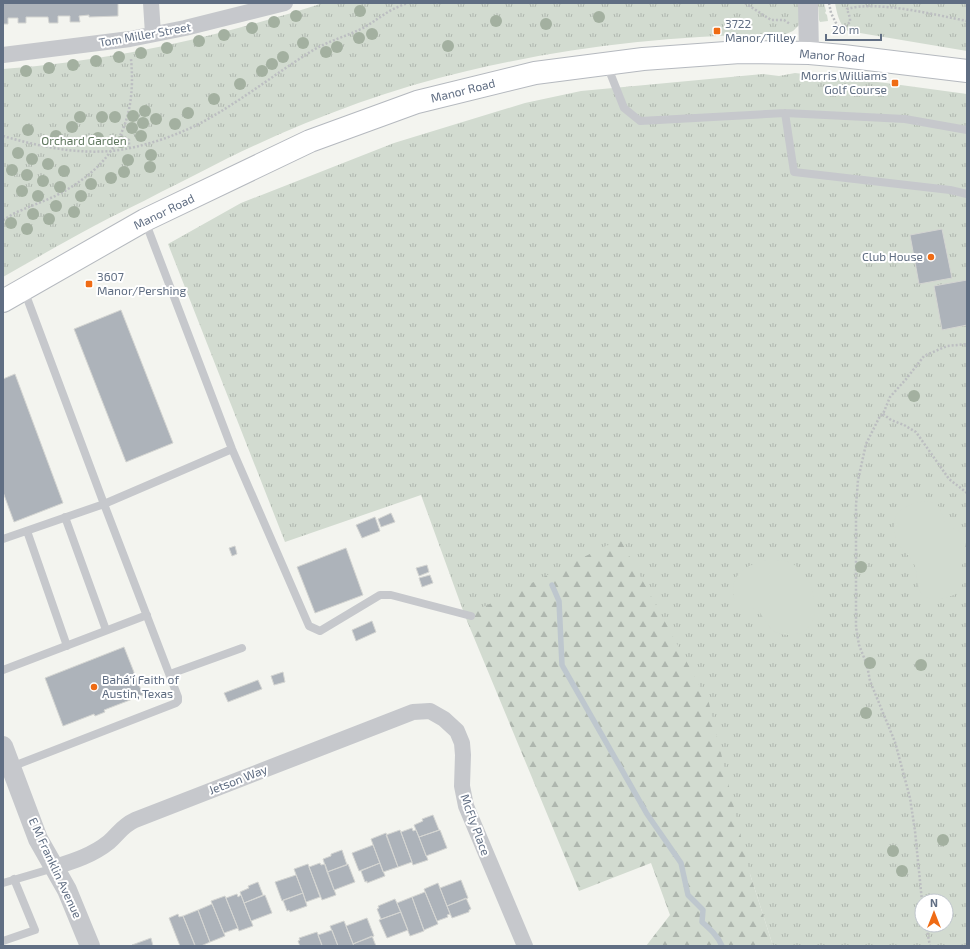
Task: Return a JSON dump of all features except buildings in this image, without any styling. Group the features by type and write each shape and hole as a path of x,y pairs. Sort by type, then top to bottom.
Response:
{"main road":[{"name":"Manor Road","path":"3,301 145,220 310,141 417,102 535,73 643,58 740,52 809,53 967,71"}],"street":[{"path":"151,3 153,34"},
{"name":"Tom Miller Street","path":"3,55 130,39 193,26 285,3"},
{"path":"808,3 809,53"},
{"name":"Jetson Way","path":"55,868 85,857 101,848 125,824 413,712 430,711"},
{"name":"McFly Place","path":"430,711 444,719 457,731 462,742 462,786 466,806 525,946"},
{"name":"E M Franklin Avenue","path":"3,746 38,839 67,890 90,946"}],"lane":[{"path":"606,63 624,108 640,121 785,114 904,119 967,130"},
{"path":"785,114 794,172 950,190 967,194"},
{"path":"145,220 232,449 308,626 320,631 380,595 391,595 470,616"},
{"path":"11,767 178,701 170,674 104,504 24,289"},
{"path":"3,539 104,504 232,449"},
{"path":"65,518 106,630"},
{"path":"27,531 67,646"},
{"path":"3,670 147,615"},
{"path":"170,674 242,648"},
{"path":"3,883 55,868"},
{"path":"3,941 35,930 14,880"}],"path":[{"path":"3,136 31,144 59,149 111,151 161,140 208,119 309,53 332,40 365,27 390,11 407,3"},
{"path":"745,3 771,20 784,20 794,26"},
{"path":"829,3 831,13 838,29 842,34 843,56"},
{"path":"841,26 846,26 850,22 847,9 857,6 898,8 967,21"},
{"path":"3,220 22,210 60,194 76,184 102,162 111,151 121,135 132,93 133,78 131,59"},
{"path":"121,135 129,140 130,147"},
{"path":"921,893 916,831 910,798 895,742 870,681 867,666 859,645 856,627 856,505 858,480 866,444 880,416 883,414 890,396 907,378 924,356 947,346 967,344"},
{"path":"883,414 916,432 949,479 967,493"},
{"path":"928,933 930,946"}],"green space":[{"name":"Orchard Garden","path":"323,3 797,3 799,6 800,24 793,31 786,34 665,40 546,55 506,62 406,87 315,119 257,144 102,222 3,277 3,69 84,60 165,45 245,26"},
{"path":"818,3 824,3 828,21 820,22"},
{"path":"835,3 967,3 967,51 848,31 840,22"},
{"name":"Morris Williams Golf Course","path":"795,73 967,94 967,946 773,946 750,874 465,616 421,495 285,542 168,244 241,203 394,143 525,103 581,91 763,74 779,76"},
{"path":"925,501 937,503 945,524 958,530 966,536 962,558 963,578 961,588 958,593 946,598 930,599 922,594 918,586 914,564 899,545 894,532 894,521 899,512 908,506"},
{"path":"620,539 709,703 750,874 773,946 646,946 670,915 651,863 579,891 465,616"},
{"path":"766,560 790,562 799,568 808,580 813,594 815,609 812,622 804,631 793,635 775,632 768,625 758,610 745,607 735,602 733,593 734,585 739,574 750,565"}],"waterway":[{"path":"552,585 559,601 562,665 647,814 681,863 688,895 703,910 702,922 711,930 722,946"}],"place":[{"name":"3722 Manor/Tilley","path":"717,31"},
{"name":"Morris Williams Golf Course","path":"895,83"},
{"name":"Club House","path":"931,257"},
{"name":"3607 Manor/Pershing","path":"89,284"},
{"name":"Bahá'í Faith of Austin, Texas","path":"94,687"}]}
